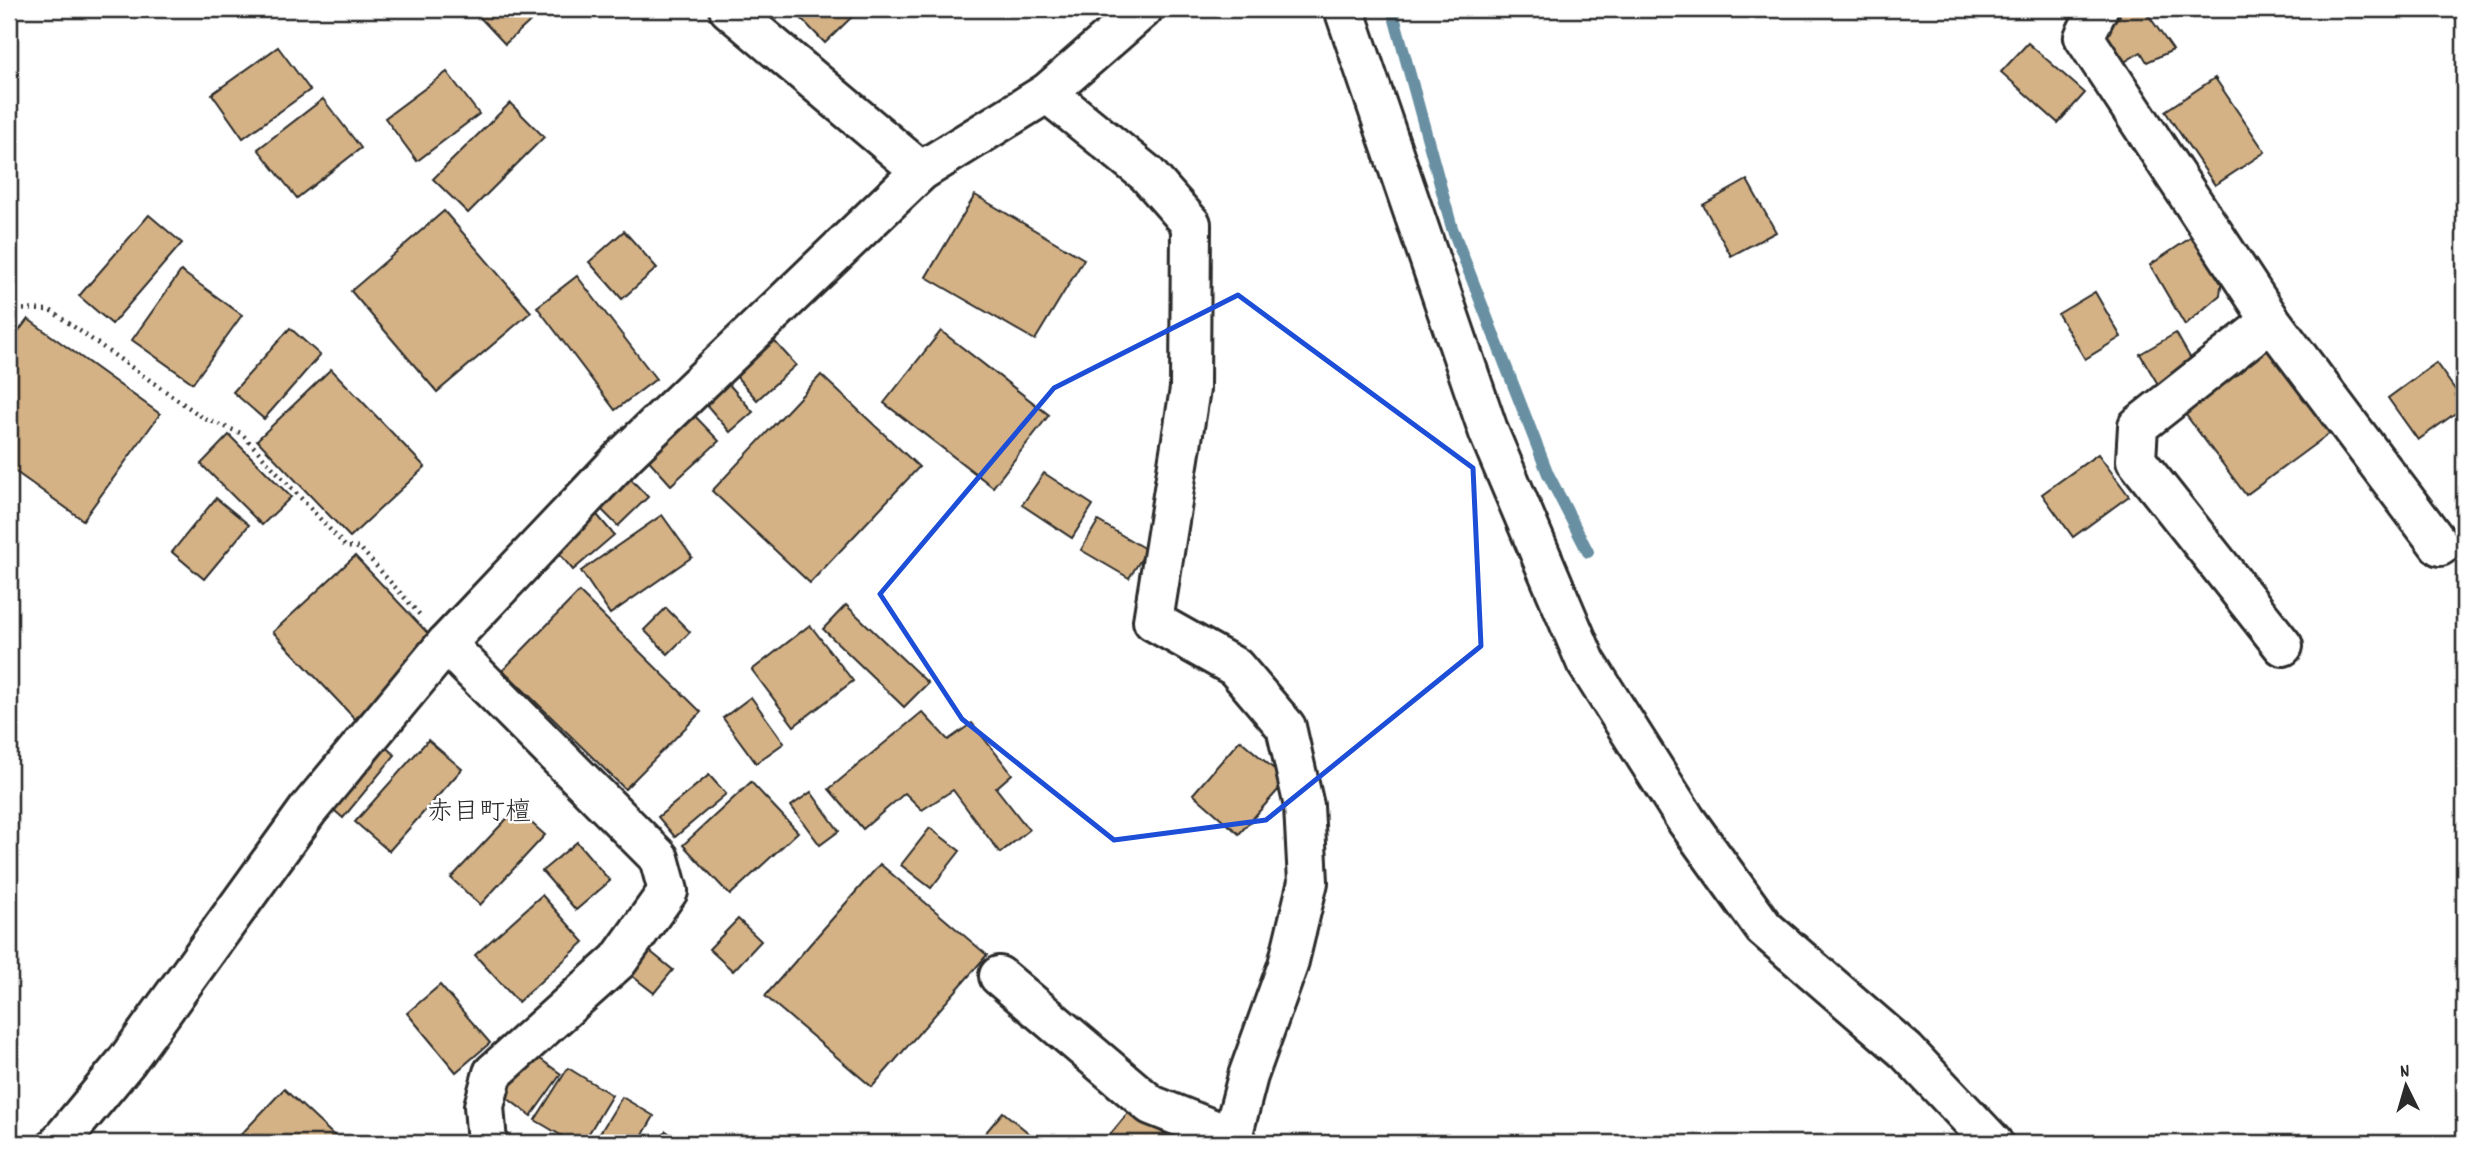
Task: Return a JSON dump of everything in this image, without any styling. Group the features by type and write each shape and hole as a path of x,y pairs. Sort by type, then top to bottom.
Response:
{"street":[{"path":"729,9 921,172"},
{"path":"59,1143 126,1062 308,810 446,644 626,454 921,172 1046,93 1143,9"},
{"path":"1344,9 1489,433 1586,662 1686,820 1764,928 1906,1051 1993,1143"},
{"path":"2098,9 2084,37 2271,321 2440,546"},
{"path":"999,976 1151,1105 1235,1140 1248,1076 1288,965 1308,882 1304,806 1286,727 1235,667 1153,621 1190,389 1191,225 1147,174 1046,93"},
{"path":"2271,321 2138,426 2136,460 2283,646"},
{"path":"446,644 659,858 668,891 618,961 493,1073 484,1106 487,1143"}],"path":[{"path":"9,309 50,310 205,419 240,433 346,547 360,548 446,644"}],"highlighted area":[{"path":"1238,295 1473,468 1481,646 1266,820 1114,840 962,719 880,594 1054,388"}],"building":[{"path":"472,9 544,9 505,44"},
{"path":"792,9 860,9 825,43"},
{"path":"1965,9 1987,9 1970,18"},
{"path":"2118,9 2144,9 2173,50 2147,62 2141,52 2119,65 2100,32 2120,16"},
{"path":"2028,43 2085,93 2058,123 2001,72"},
{"path":"278,47 310,90 243,138 212,94"},
{"path":"447,72 479,114 417,161 385,118"},
{"path":"2215,78 2265,152 2215,185 2165,111"},
{"path":"323,99 361,148 297,198 258,149"},
{"path":"510,103 544,137 468,213 433,179"},
{"path":"1747,180 1776,232 1731,256 1703,205"},
{"path":"975,195 1084,259 1035,340 926,277"},
{"path":"444,211 531,312 437,392 351,291"},
{"path":"149,215 182,243 112,324 79,296"},
{"path":"2202,230 2224,261 2220,295 2185,325 2150,265"},
{"path":"624,231 657,268 622,299 589,262"},
{"path":"181,271 242,315 193,383 132,340"},
{"path":"577,276 656,379 615,410 537,307"},
{"path":"2095,292 2121,337 2085,359 2058,314"},
{"path":"28,319 160,414 83,520 9,467 9,344"},
{"path":"290,328 320,355 264,419 233,392"},
{"path":"941,331 1049,415 993,487 884,403"},
{"path":"767,333 796,365 757,400 728,367"},
{"path":"2176,333 2195,366 2159,386 2140,354"},
{"path":"2264,344 2330,433 2246,495 2180,407"},
{"path":"2436,363 2464,402 2464,407 2418,440 2388,398"},
{"path":"331,369 425,467 350,537 257,440"},
{"path":"821,375 919,467 810,583 712,491"},
{"path":"727,382 753,412 730,432 704,402"},
{"path":"692,413 719,441 671,485 645,456"},
{"path":"229,435 291,497 262,525 201,464"},
{"path":"2098,454 2129,496 2073,537 2042,494"},
{"path":"625,473 648,497 618,526 594,502"},
{"path":"1044,473 1093,505 1072,538 1022,505"},
{"path":"216,498 249,525 204,579 172,552"},
{"path":"593,510 614,535 573,570 552,545"},
{"path":"662,515 692,557 610,614 581,571"},
{"path":"1098,521 1147,550 1129,578 1081,550"},
{"path":"355,556 437,643 355,719 273,632"},
{"path":"579,592 701,712 625,789 503,670"},
{"path":"846,605 928,683 904,707 823,629"},
{"path":"666,608 690,632 668,654 644,630"},
{"path":"810,625 853,681 794,726 752,670"},
{"path":"751,697 784,743 756,763 723,718"},
{"path":"922,712 948,740 972,723 1012,774 996,788 1029,830 1000,853 953,790 922,810 905,793 863,829 829,789"},
{"path":"428,740 462,769 389,851 355,822"},
{"path":"1240,740 1287,780 1239,834 1193,794"},
{"path":"379,742 395,755 343,818 327,804"},
{"path":"709,775 726,794 675,837 658,817"},
{"path":"751,782 798,832 730,895 683,845"},
{"path":"811,792 839,831 820,845 791,806"},
{"path":"516,809 545,835 480,905 451,878"},
{"path":"930,828 960,851 931,888 901,865"},
{"path":"577,842 610,881 576,910 542,871"},
{"path":"880,864 987,955 872,1087 765,996"},
{"path":"542,895 584,942 518,1002 475,955"},
{"path":"738,919 761,941 733,971 709,949"},
{"path":"646,948 673,970 654,993 627,972"},
{"path":"440,985 490,1043 456,1072 407,1013"},
{"path":"525,1048 561,1074 531,1116 495,1089"},
{"path":"568,1068 612,1095 583,1143 574,1143 535,1120"},
{"path":"284,1089 342,1143 233,1143"},
{"path":"622,1097 654,1116 638,1143 594,1143"},
{"path":"1132,1108 1175,1143 1103,1143"},
{"path":"1003,1112 1041,1143 977,1143"},
{"path":"666,1131 684,1143 657,1143"}],"waterway":[{"path":"1392,9 1452,228 1548,474 1588,552"}],"district":[{"name":"赤目町檀","path":"479,813"}]}
